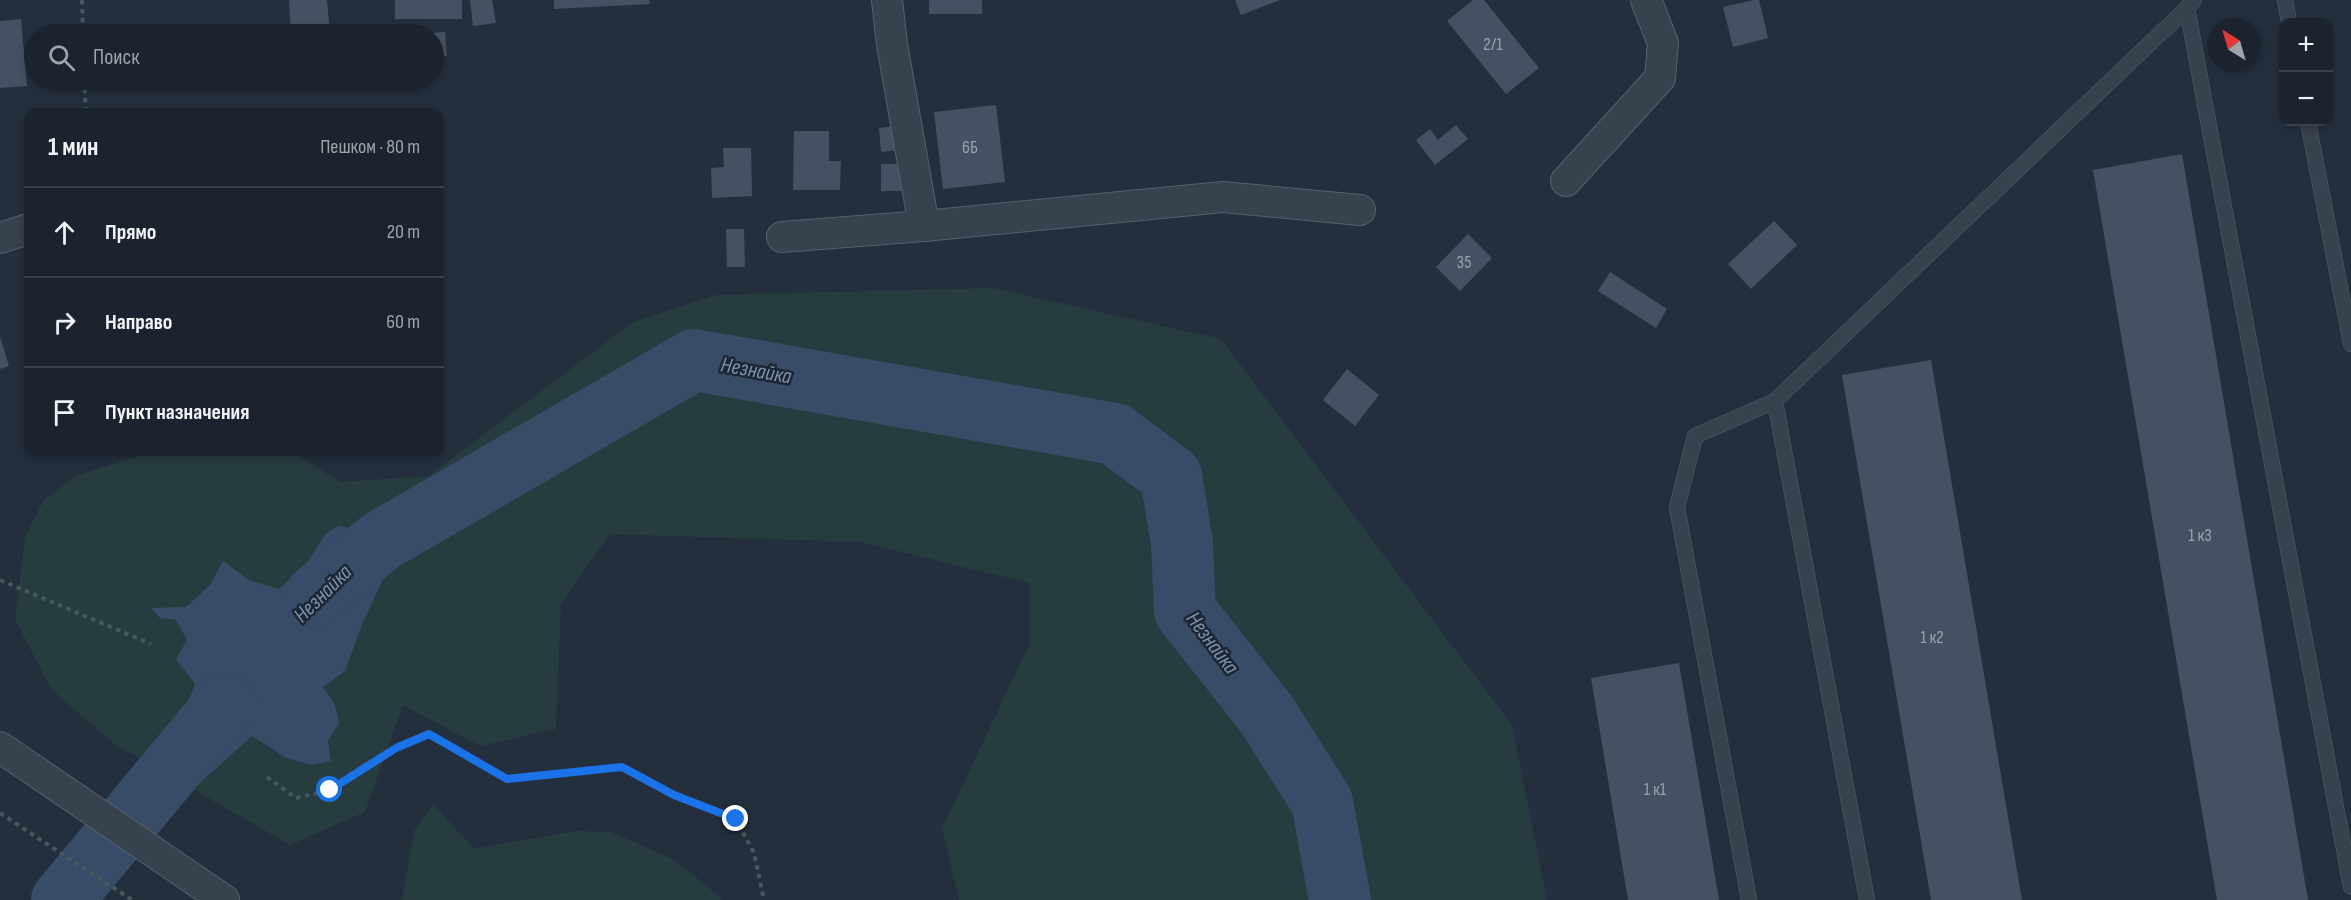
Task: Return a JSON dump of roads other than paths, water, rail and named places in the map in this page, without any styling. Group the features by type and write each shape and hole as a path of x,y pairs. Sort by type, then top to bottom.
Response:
{"street":[{"path":"887,0 892,44 924,226"},
{"path":"1566,181 1660,78 1663,43 1646,0"},
{"path":"782,237 924,226 1223,197 1360,210"},
{"path":"0,238 24,230"},
{"path":"0,747 223,899"}],"lane":[{"path":"2285,0 2288,18"},
{"path":"1749,900 1677,507 1695,436 1775,401 2190,4"},
{"path":"2190,4 2351,887"},
{"path":"2309,126 2351,344"},
{"path":"1775,401 1867,900"}],"water":[{"path":"339,526 367,530 381,541 382,581 361,627 345,671 323,687 335,705 339,723 328,741 331,761 312,765 286,758 252,736 199,784 170,766 177,731 195,684 176,659 187,640 176,620 160,618 151,608 186,607 210,585 223,561 249,580 279,589 307,563 326,533"}],"waterway":[{"name":"Незнайка","path":"316,595 381,541 694,360 1115,434 1171,476 1182,543 1185,611 1267,715 1322,802 1340,900"},
{"name":"Незнайка","path":"62,900 226,703"}]}
